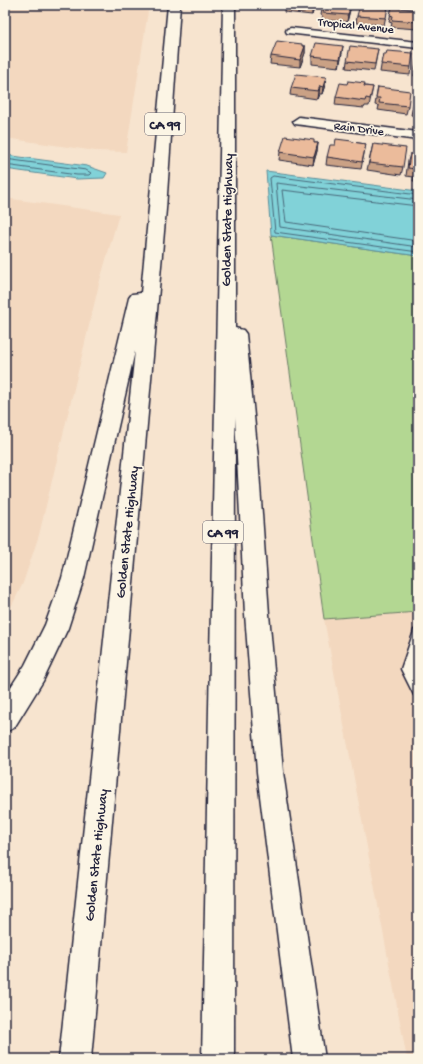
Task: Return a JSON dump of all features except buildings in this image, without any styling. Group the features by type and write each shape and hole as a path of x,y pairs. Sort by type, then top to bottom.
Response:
{"highway":[{"name":"Golden State Highway","path":"75,1059 158,209 174,5"},
{"name":"Golden State Highway","path":"218,1059 229,5"},
{"path":"5,720 34,673 56,628 73,578 158,209"},
{"path":"226,213 248,457 257,614 270,772 309,1059"}],"street":[{"name":"Tropical Avenue","path":"291,31 418,45"},
{"name":"Rain Drive","path":"299,121 418,136"}],"lane":[{"path":"418,634 407,669 418,691"}],"shaded area":[{"path":"5,5 149,5 126,152 96,151 5,138"},
{"path":"5,198 119,214 99,284 39,535 23,583 5,619"},
{"path":"418,612 418,1059 407,1059 324,619"}],"green space":[{"path":"271,235 418,256 418,612 324,619"}],"water":[{"path":"5,155 87,166 107,173 104,178 77,179 5,169"},
{"path":"266,171 418,191 418,256 271,235"}]}
